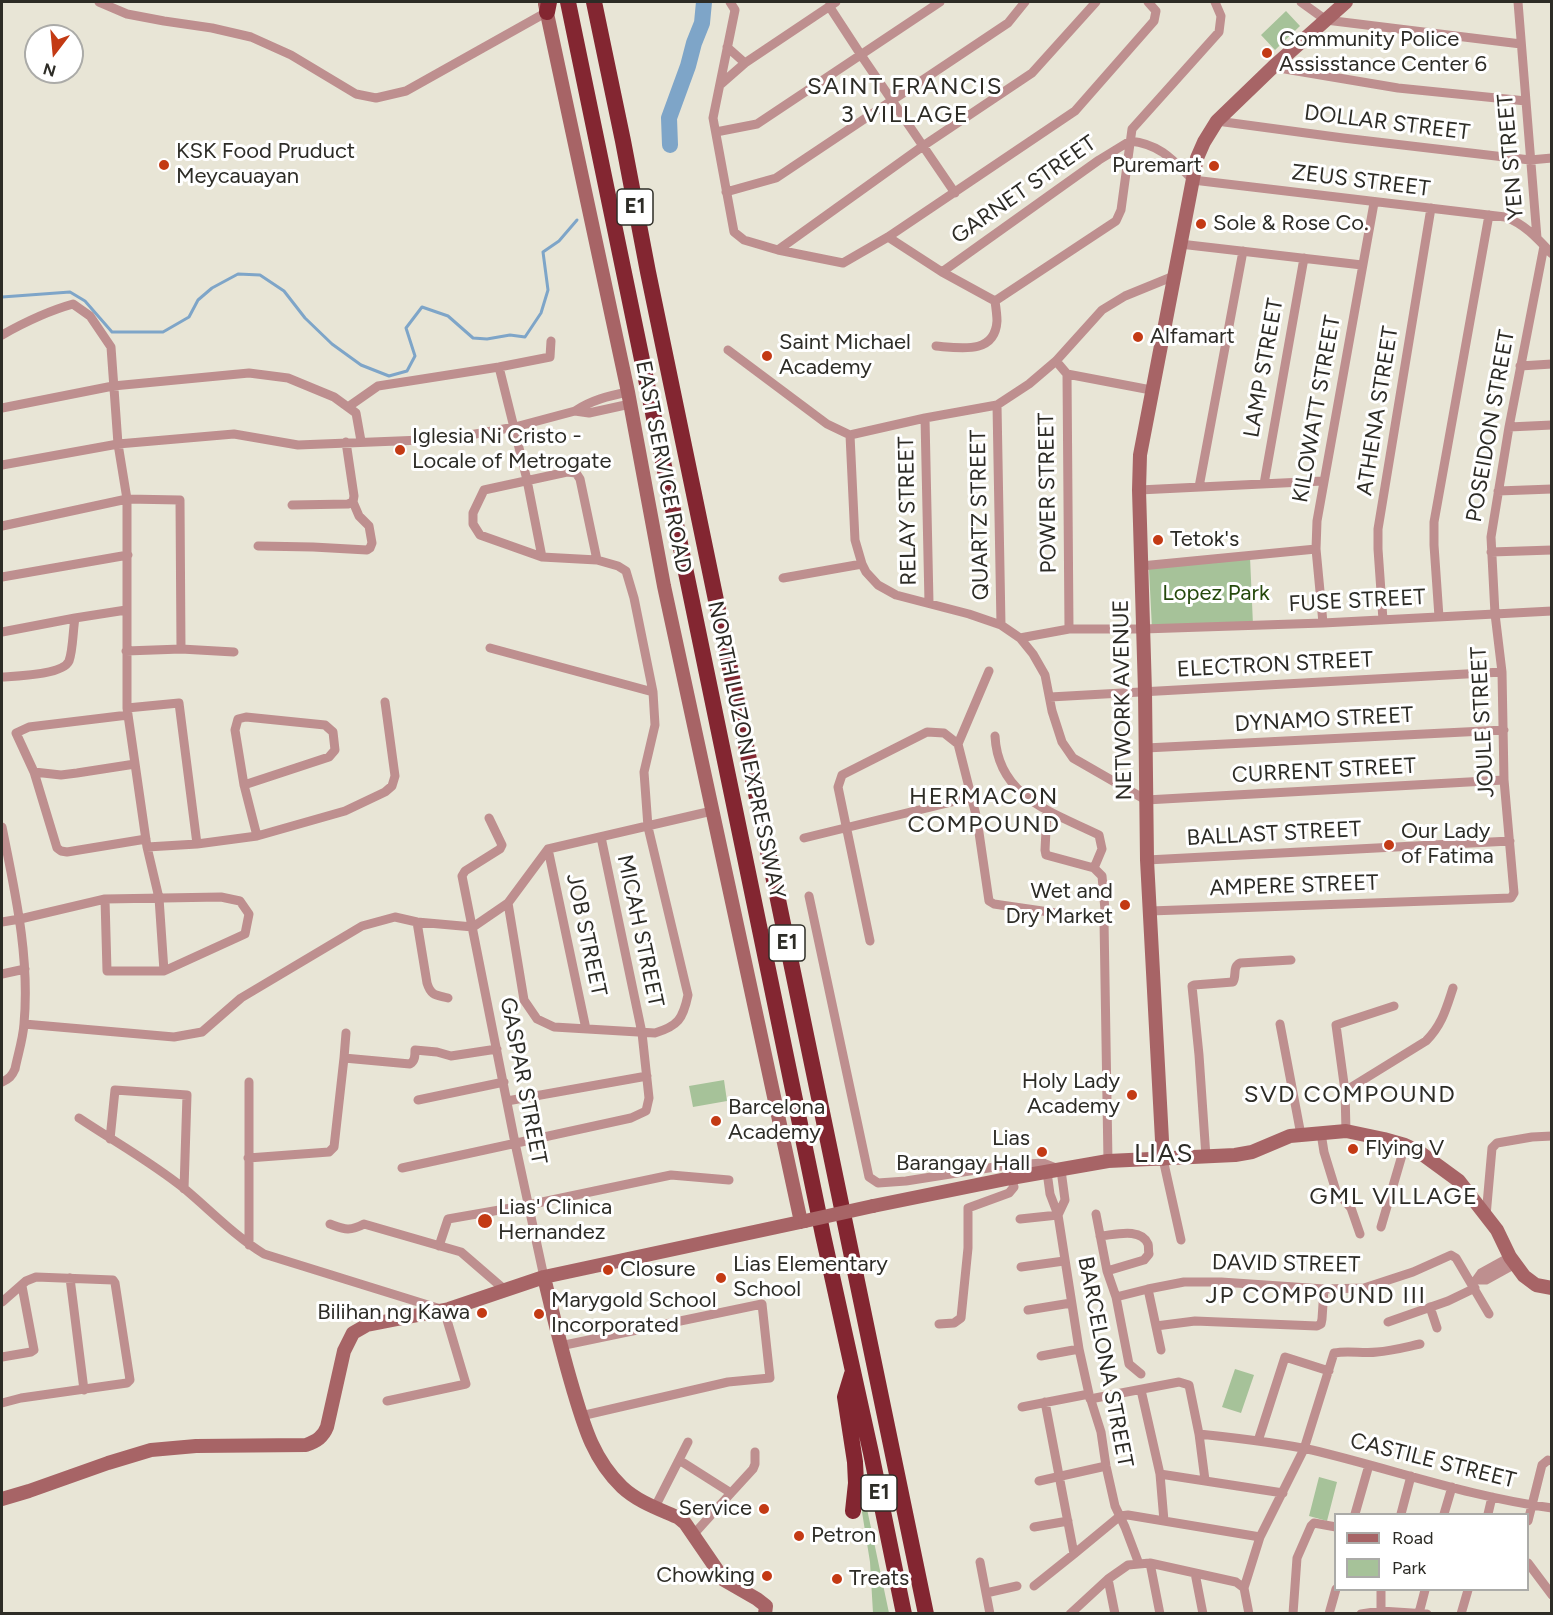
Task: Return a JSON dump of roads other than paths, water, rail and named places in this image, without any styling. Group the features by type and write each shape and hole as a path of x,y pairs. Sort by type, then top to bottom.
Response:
{"highway":[{"name":"NORTH LUZON EXPRESSWAY","path":"568,2 904,1614"},
{"name":"NORTH LUZON EXPRESSWAY","path":"594,2 652,296 926,1614"},
{"path":"602,2 610,80"},
{"path":"852,1373 845,1397 855,1468 853,1512"}],"main road":[{"name":"NETWORK AVENUE","path":"1163,1159 1147,860 1145,692 1138,490 1140,455 1197,158 1204,142 1217,121 1346,2"},
{"name":"EAST SERVICE ROAD","path":"547,5 629,398 664,586 803,1222"},
{"path":"2,1499 152,1450 196,1446 306,1445 314,1442 320,1439 327,1427 344,1351 353,1333 367,1325 444,1310 544,1277 873,1206 1108,1161 1235,1155 1252,1152 1290,1136 1346,1131 1406,1145 1418,1151 1459,1181 1497,1230 1524,1276 1536,1285 1551,1288"},
{"path":"544,1277 560,1346 581,1416 595,1453 623,1488 636,1498 685,1523 724,1580 766,1606 765,1614"}],"street":[{"path":"99,2 127,14 212,28 251,38 291,55 356,94 376,98 406,91 547,5"},
{"path":"730,2 735,10 713,118 734,232 744,240 778,250 843,263 888,237 1075,111 1154,21 1156,11 1148,2"},
{"path":"716,132 757,124 940,2"},
{"path":"726,192 776,178 1008,23 1025,2"},
{"path":"778,250 923,146 1032,73 1096,2"},
{"name":"GARNET STREET","path":"1130,141 1132,129 1219,32 1221,16 1215,2"},
{"path":"1301,2 1326,20 1521,44"},
{"name":"YEN STREET","path":"1518,2 1530,160 1540,242"},
{"path":"720,84 745,63 833,4 861,55 955,193"},
{"path":"727,47 745,63"},
{"path":"1273,67 1398,88 1526,101"},
{"name":"DOLLAR STREET","path":"1217,121 1530,160 1551,158"},
{"path":"995,302 1116,221 1121,210 1130,141"},
{"name":"GARNET STREET","path":"942,272 1098,160 1130,141 1147,144 1164,151 1193,180"},
{"name":"ZEUS STREET","path":"1193,180 1490,215 1516,221 1551,254"},
{"name":"KILOWATT STREET","path":"1323,623 1316,549 1317,521 1374,203"},
{"name":"ATHENA STREET","path":"1383,620 1378,529 1431,208"},
{"path":"1439,617 1434,522 1490,215"},
{"path":"888,237 942,272 995,302"},
{"name":"POSEIDON STREET","path":"1495,614 1491,537 1540,242"},
{"path":"1180,244 1362,265"},
{"path":"1199,487 1243,251"},
{"name":"LAMP STREET","path":"1264,484 1304,258"},
{"path":"728,350 827,424 850,435 997,405 1029,384 1056,361 1102,310 1125,296 1174,276"},
{"path":"936,346 978,348 989,341 997,321 995,302"},
{"path":"2,335 57,308 73,304 90,316 111,347 118,444 127,499 127,711 146,843 159,898 164,971"},
{"path":"348,407 378,386 550,357 551,341"},
{"path":"1056,361 1066,374 1151,390"},
{"path":"1520,366 1551,364"},
{"path":"499,367 527,480 542,557"},
{"path":"2,397 3,408 113,386 249,373 288,378 334,396 356,413 361,441"},
{"name":"POWER STREET","path":"1066,374 1069,629"},
{"path":"2,465 118,444 234,434 298,445 447,439 515,427 575,411 588,402 605,396 629,398"},
{"name":"QUARTZ STREET","path":"997,405 1001,625"},
{"name":"RELAY STREET","path":"925,418 929,603"},
{"path":"1509,427 1551,426"},
{"path":"850,435 855,540 861,564 866,572 878,585 896,595 1001,625 1020,638 1033,654 1045,675 1052,711 1062,742 1073,758 1146,800"},
{"path":"258,546 367,550 370,548 372,543 369,526 359,516 353,502 346,442"},
{"path":"508,903 524,1000 537,1019 554,1027 655,1034 670,1028 685,1012 688,995 648,827 644,772 655,725 653,692 634,598 626,572 618,566 597,560 542,557 480,535 473,524 473,513 484,490 567,472 576,473 580,479 597,560"},
{"path":"1138,490 1323,481"},
{"path":"1498,491 1551,489"},
{"path":"2,526 127,499 180,500 182,649"},
{"path":"292,505 353,502"},
{"path":"1141,566 1316,549"},
{"path":"1491,552 1551,550"},
{"path":"2,577 128,555"},
{"path":"783,578 861,564"},
{"path":"2,632 126,610"},
{"name":"FUSE STREET","path":"1020,638 1069,629 1323,623 1551,611"},
{"name":"JOULE STREET","path":"1495,614 1502,672 1504,780 1514,892 1511,898"},
{"path":"2,677 53,672 63,668 69,662 75,618"},
{"path":"490,648 653,692"},
{"path":"126,651 182,649 234,651"},
{"path":"958,744 989,671"},
{"name":"ELECTRON STREET","path":"1050,697 1502,672"},
{"path":"197,844 179,703 29,726 16,733 34,772 57,848 67,852 146,843 197,844 257,836 345,811 385,792 392,786 395,776 385,702"},
{"path":"244,785 329,757 335,750 333,732 325,725 246,717 238,719 235,730 244,785 257,836"},
{"name":"DYNAMO STREET","path":"1146,748 1504,730"},
{"path":"870,941 838,787 842,775 927,732 944,733 958,744 977,819 989,901 994,904 1104,920"},
{"path":"995,736 996,752 1013,785 1029,800 1099,836 1102,849 1094,868"},
{"path":"34,772 61,775 135,764"},
{"name":"CURRENT STREET","path":"1146,800 1504,780"},
{"path":"804,838 972,797"},
{"path":"1047,810 1046,855 1094,868 1102,876 1108,1161"},
{"path":"24,1024 174,1037 202,1032 241,998 362,926 395,917 417,922 473,927 508,903 548,849 712,812"},
{"name":"GASPAR STREET","path":"489,818 502,845 501,849 465,871 462,876 544,1277"},
{"path":"2,827 20,920 25,969 24,1024 15,1069 12,1075 2,1082"},
{"name":"MICAH STREET","path":"515,1143 631,1118 646,1111 649,1098 642,1033 601,837"},
{"name":"BALLAST STREET","path":"1147,860 1510,841"},
{"name":"JOB STREET","path":"548,849 586,1029"},
{"path":"809,896 869,1177 878,1183 906,1181 1001,1166 1043,1163 1054,1171"},
{"path":"2,922 20,920 105,899 221,897 240,901 249,914 245,934 164,971 107,971 105,899"},
{"name":"AMPERE STREET","path":"1150,911 1511,898"},
{"path":"417,922 429,991 448,998"},
{"path":"1206,1157 1192,986 1233,982 1235,969 1240,963 1292,960"},
{"path":"2,974 25,969"},
{"path":"1344,1091 1426,1041 1443,1018 1453,988"},
{"path":"1346,1131 1336,1025 1394,1006"},
{"path":"1281,1024 1301,1135"},
{"path":"248,1158 332,1150 346,1033"},
{"path":"344,1058 410,1064 415,1058 415,1050 451,1056 497,1049"},
{"path":"507,1101 647,1076"},
{"path":"249,1082 249,1245"},
{"path":"418,1100 504,1082"},
{"path":"110,1139 115,1090 187,1095 184,1189"},
{"path":"79,1118 184,1189 249,1245 264,1254 444,1310 466,1384 387,1401"},
{"path":"1321,1133 1324,1152 1336,1191 1351,1208 1360,1234"},
{"path":"1486,1216 1494,1145 1532,1137 1551,1136"},
{"path":"402,1168 515,1143"},
{"path":"1381,1227 1406,1145"},
{"path":"1163,1159 1181,1240"},
{"name":"BARCELONA STREET","path":"1054,1171 1065,1200 1058,1215"},
{"name":"BARCELONA STREET","path":"1054,1171 1050,1194 1058,1215 1079,1349 1101,1432 1114,1506 1139,1564"},
{"path":"439,1246 448,1219 671,1175 729,1180"},
{"path":"939,1324 954,1323 961,1318 968,1248 968,1208 1009,1192 1014,1187 1011,1179"},
{"path":"1096,1214 1107,1271 1116,1298 1130,1364 1141,1374"},
{"path":"1020,1219 1058,1215"},
{"path":"330,1224 354,1230 364,1224 461,1252 505,1290"},
{"path":"1100,1236 1130,1233 1140,1235 1148,1243 1149,1254 1144,1260 1107,1271"},
{"name":"DAVID STREET","path":"1116,1298 1184,1282 1221,1282 1324,1289 1364,1288 1413,1272 1451,1255 1474,1284"},
{"path":"1388,1322 1448,1301 1474,1284 1486,1280 1513,1260"},
{"path":"1022,1266 1064,1261"},
{"path":"2,1302 26,1281 36,1277 112,1280 115,1282 130,1380 127,1383 21,1398 2,1403"},
{"path":"70,1278 84,1390"},
{"path":"1474,1284 1490,1314"},
{"path":"2,1357 34,1350 22,1286"},
{"path":"1148,1289 1161,1350"},
{"path":"1156,1326 1195,1321 1317,1326 1322,1319 1324,1289"},
{"path":"1028,1310 1071,1303"},
{"path":"560,1346 762,1304 770,1378 728,1382 581,1416"},
{"path":"1430,1307 1437,1328"},
{"path":"1249,1614 1244,1588 1260,1537 1304,1449 1334,1353 1379,1352 1420,1344"},
{"path":"1041,1356 1079,1349"},
{"path":"1258,1440 1285,1357 1329,1371"},
{"path":"1022,1407 1141,1390 1179,1382 1189,1385 1205,1480"},
{"path":"1141,1390 1160,1474 1164,1521"},
{"path":"1045,1402 1074,1554"},
{"name":"CASTILE STREET","path":"1199,1434 1258,1440 1304,1449 1492,1497 1551,1508"},
{"path":"655,1507 688,1442"},
{"path":"693,1535 753,1469 755,1452"},
{"path":"679,1460 731,1493"},
{"path":"1529,1513 1542,1465 1548,1460 1551,1461"},
{"path":"1356,1513 1369,1465"},
{"path":"1039,1481 1106,1466"},
{"path":"1160,1474 1282,1493"},
{"path":"1402,1513 1411,1476"},
{"path":"1445,1513 1452,1487"},
{"path":"1488,1513 1492,1497"},
{"path":"1034,1586 1120,1516 1128,1515 1260,1537"},
{"path":"1034,1527 1068,1521"},
{"path":"1293,1614 1297,1558 1311,1526 1314,1523 1320,1523 1334,1527"},
{"path":"980,1562 990,1614"},
{"path":"1072,1613 1128,1565 1150,1563 1236,1582 1244,1588"},
{"path":"1150,1563 1160,1614"},
{"path":"1195,1573 1203,1614"},
{"path":"1532,1576 1551,1595"},
{"path":"1108,1580 1115,1614"},
{"path":"986,1593 1017,1586"},
{"path":"1329,1614 1335,1591"},
{"path":"1381,1591 1381,1612"},
{"path":"1419,1613 1425,1591"},
{"path":"1461,1614 1468,1591"},
{"path":"1361,1614 1381,1612 1427,1614"}],"waterway":[{"path":"670,145 669,118 702,23 704,2"},
{"path":"2,297 70,292 85,301 112,332 163,332 189,317 198,300 212,288 238,274 260,275 284,291 305,318 332,344 361,365 389,376 407,371 415,356 406,328 422,307 448,316 473,338 487,339 510,335 525,337 541,313 548,290 543,252 559,241 577,220"}],"place":[{"name":"Community Police Assisstance Center 6","path":"1267,53"},
{"name":"KSK Food Pruduct Meycauayan","path":"164,165"},
{"name":"Puremart","path":"1214,166"},
{"name":"Sole & Rose Co.","path":"1201,224"},
{"name":"Alfamart","path":"1138,337"},
{"name":"Saint Michael Academy","path":"767,356"},
{"name":"Iglesia Ni Cristo - Locale of Metrogate","path":"400,450"},
{"name":"Tetok's","path":"1158,540"},
{"name":"Our Lady of Fatima","path":"1389,845"},
{"name":"Wet and Dry Market","path":"1125,905"},
{"name":"Holy Lady Academy","path":"1132,1095"},
{"name":"Barcelona Academy","path":"716,1121"},
{"name":"Flying V","path":"1353,1149"},
{"name":"Lias Barangay Hall","path":"1042,1152"},
{"name":"Lias' Clinica Hernandez","path":"485,1221"},
{"name":"Closure","path":"608,1270"},
{"name":"Lias Elementary School","path":"721,1278"},
{"name":"Bilihan ng Kawa","path":"482,1313"},
{"name":"Marygold School Incorporated","path":"539,1314"},
{"name":"Service","path":"764,1509"},
{"name":"Petron","path":"799,1536"},
{"name":"Chowking","path":"767,1576"},
{"name":"Treats","path":"837,1579"}],"district":[{"name":"SAINT FRANCIS 3 VILLAGE","path":"905,101"},
{"name":"HERMACON COMPOUND","path":"984,811"},
{"name":"SVD COMPOUND","path":"1350,1095"},
{"name":"LIAS","path":"1164,1154"},
{"name":"GML VILLAGE","path":"1394,1197"},
{"name":"JP COMPOUND III","path":"1316,1296"}],"park label":[{"name":"Lopez Park","path":"1216,594"}]}
